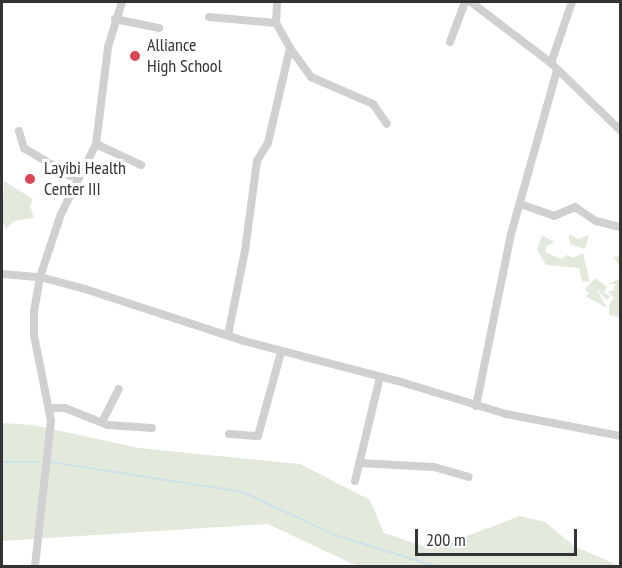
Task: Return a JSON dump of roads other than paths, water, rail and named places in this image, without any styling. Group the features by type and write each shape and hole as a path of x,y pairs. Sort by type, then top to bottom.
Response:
{"street":[{"path":"35,567 49,468 50,408 34,335 40,277 77,180 96,144 115,19 122,2"},
{"path":"277,2 276,23 290,48 311,77 373,104 387,124"},
{"path":"450,42 465,2"},
{"path":"471,2 554,67 621,130"},
{"path":"476,405 520,204 572,2"},
{"path":"209,17 276,23"},
{"path":"115,19 159,27"},
{"path":"228,335 245,251 257,161 268,143 290,48"},
{"path":"19,131 24,148 77,180"},
{"path":"96,144 141,165"},
{"path":"520,204 554,216 575,207 596,221 621,227"},
{"path":"2,274 40,277 281,352 380,377 476,405 621,436"},
{"path":"229,434 258,436 281,352"},
{"path":"355,481 380,377"},
{"path":"102,422 119,389"},
{"path":"50,408 65,408 102,422 144,430 152,428"},
{"path":"359,463 434,467 469,477"}],"waterway":[{"path":"2,462 39,462"},
{"path":"51,462 243,492 335,535 435,566"}],"place":[{"name":"Alliance High School","path":"135,56"},
{"name":"Layibi Health Center III","path":"30,179"}]}
